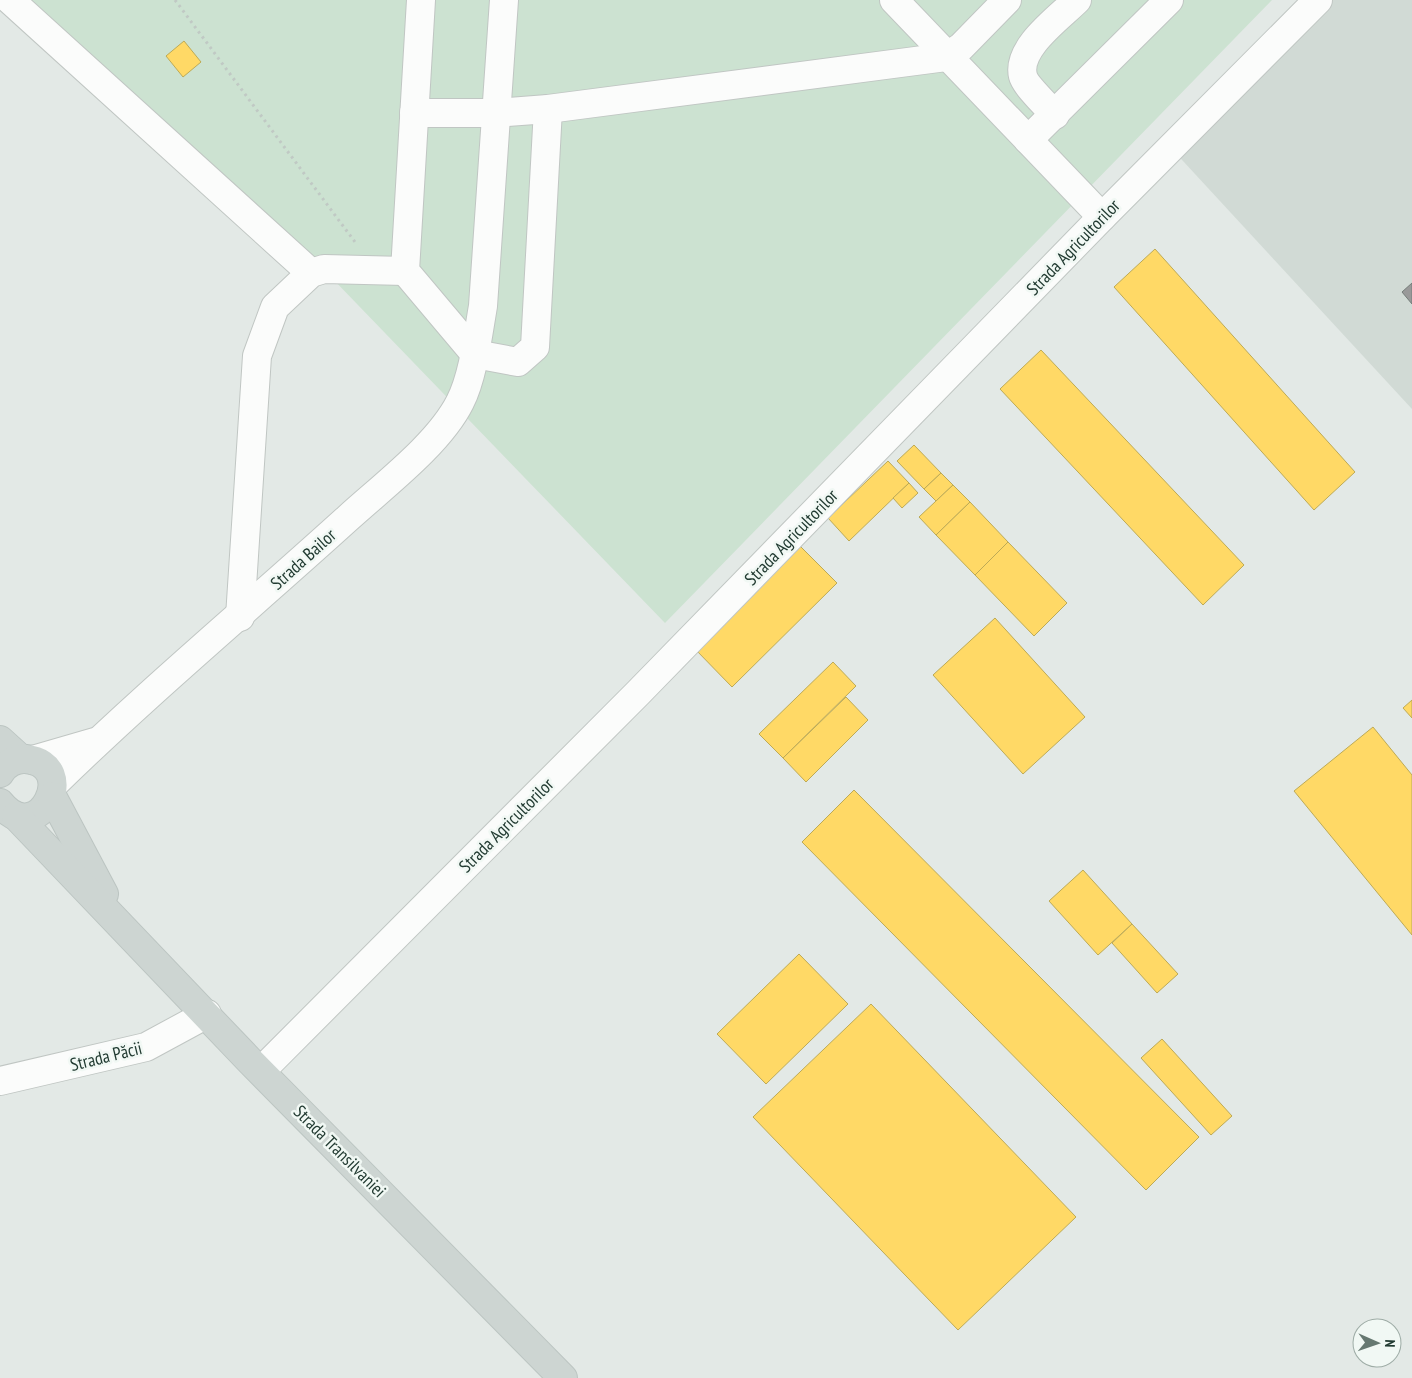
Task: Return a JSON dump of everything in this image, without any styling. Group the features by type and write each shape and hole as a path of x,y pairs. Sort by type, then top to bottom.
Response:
{"main road":[{"path":"0,740 18,764"},
{"name":"Strada Transilvaniei","path":"18,764 42,765 50,774 53,790 119,922"},
{"path":"8,810 27,817 38,814 47,807 53,790"},
{"name":"Strada Transilvaniei","path":"8,810 563,1378"}],"street":[{"path":"10,0 311,273"},
{"path":"421,0 405,271 474,354 518,362 536,347 548,110"},
{"name":"Strada Bailor","path":"53,790 98,741 240,617 433,440 460,402 474,354 483,306 504,0"},
{"path":"894,0 946,57 1102,217"},
{"path":"414,113 496,113 548,110 946,57 961,47 1007,0"},
{"path":"1055,115 1023,78 1022,61 1030,46 1077,0"},
{"path":"1028,140 1169,0"},
{"name":"Strada Agricultorilor","path":"261,1071 638,693 1102,217 1318,0"},
{"path":"240,617 257,356 275,307 311,273 324,268 405,271"},
{"name":"Strada Bailor","path":"18,764 98,741"},
{"name":"Strada Păcii","path":"2,1083 146,1047 207,1014"}],"path":[{"path":"175,0 377,271"}],"shaded area":[{"path":"1318,0 1412,0 1412,409 1171,148"}],"green space":[{"path":"27,0 1272,0 665,623 302,247"}],"building: Homes":[{"path":"184,41 201,62 183,77 166,56"},
{"path":"1155,249 1355,472 1314,510 1114,287"},
{"path":"1041,350 1244,565 1203,605 1000,389"},
{"path":"914,445 941,473 924,489 897,461"},
{"path":"888,461 909,483 849,541 828,518"},
{"path":"941,473 953,485 936,501 924,489"},
{"path":"909,483 918,493 902,508 893,498"},
{"path":"953,485 970,502 936,535 919,517"},
{"path":"970,502 1008,542 975,575 936,535"},
{"path":"1008,542 1067,603 1034,636 975,575"},
{"path":"800,546 837,583 732,687 695,649"},
{"path":"995,618 1085,717 1023,774 933,675"},
{"path":"833,662 856,686 783,758 759,734"},
{"path":"846,697 868,720 806,782 783,758"},
{"path":"1412,700 1412,718 1403,708"},
{"path":"1373,727 1412,775 1412,935 1294,791"},
{"path":"854,790 1199,1137 1146,1190 802,842"},
{"path":"1083,870 1132,924 1098,955 1049,901"},
{"path":"1132,924 1178,974 1157,993 1112,943"},
{"path":"799,954 848,1004 766,1084 717,1034"},
{"path":"871,1004 1076,1217 958,1330 753,1117"},
{"path":"1162,1039 1232,1116 1211,1135 1141,1058"}],"building: Industry":[{"path":"1412,283 1412,304 1402,292"}]}
